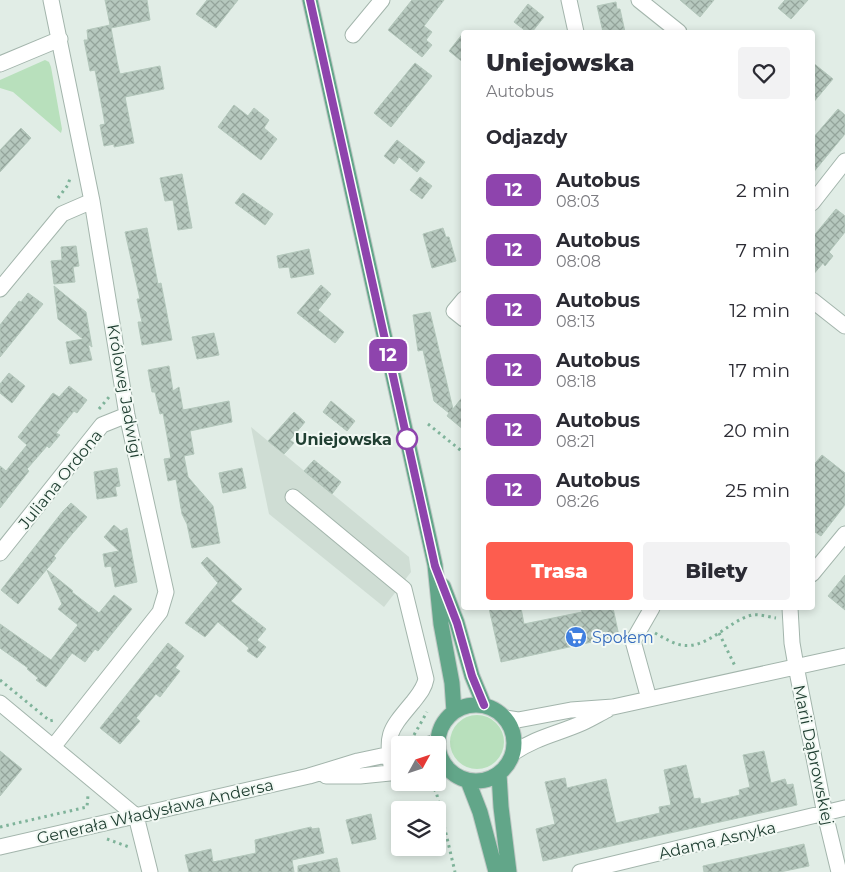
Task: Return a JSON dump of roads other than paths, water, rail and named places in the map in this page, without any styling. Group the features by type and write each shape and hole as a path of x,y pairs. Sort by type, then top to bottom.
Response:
{"main road":[{"path":"310,0 435,566 441,624 452,684 454,712"},
{"path":"435,566 457,623 472,676 484,705"},
{"path":"436,736 442,725 454,712 468,705 484,705 499,712 506,718 514,735 513,753 510,761 499,774 484,781 468,781 446,771"},
{"path":"499,774 509,872"},
{"path":"468,781 480,812 496,872"}],"street":[{"name":"Królowej Jadwigi","path":"51,0 92,201 127,415 166,592 160,612 53,746"},
{"path":"353,35 382,0"},
{"path":"569,0 576,30"},
{"path":"640,0 677,30"},
{"path":"0,64 60,39"},
{"path":"815,199 845,160"},
{"path":"0,289 62,214 92,201"},
{"path":"815,302 845,326"},
{"name":"Juliana Ordona","path":"0,553 102,425 127,415"},
{"path":"293,497 404,589 426,678 424,688 394,724 389,736 388,747 391,750"},
{"path":"815,570 845,534"},
{"path":"649,699 633,641 651,610"},
{"name":"Marii Dąbrowskiej","path":"790,610 792,643 796,666 825,814 839,872"},
{"path":"506,718 518,720 571,710 613,707 845,656"},
{"path":"0,703 136,816 150,872"},
{"path":"513,753 541,737 581,723 613,707"},
{"name":"Generała Władysława Andersa","path":"0,846 309,776 358,761 391,754"},
{"name":"Generała Władysława Andersa","path":"309,776 360,776 391,773"},
{"name":"Adama Asnyka","path":"580,872 845,808"}],"place":[{"name":"Uniejowska","path":"407,439"},
{"name":"Społem","path":"576,637"}]}
